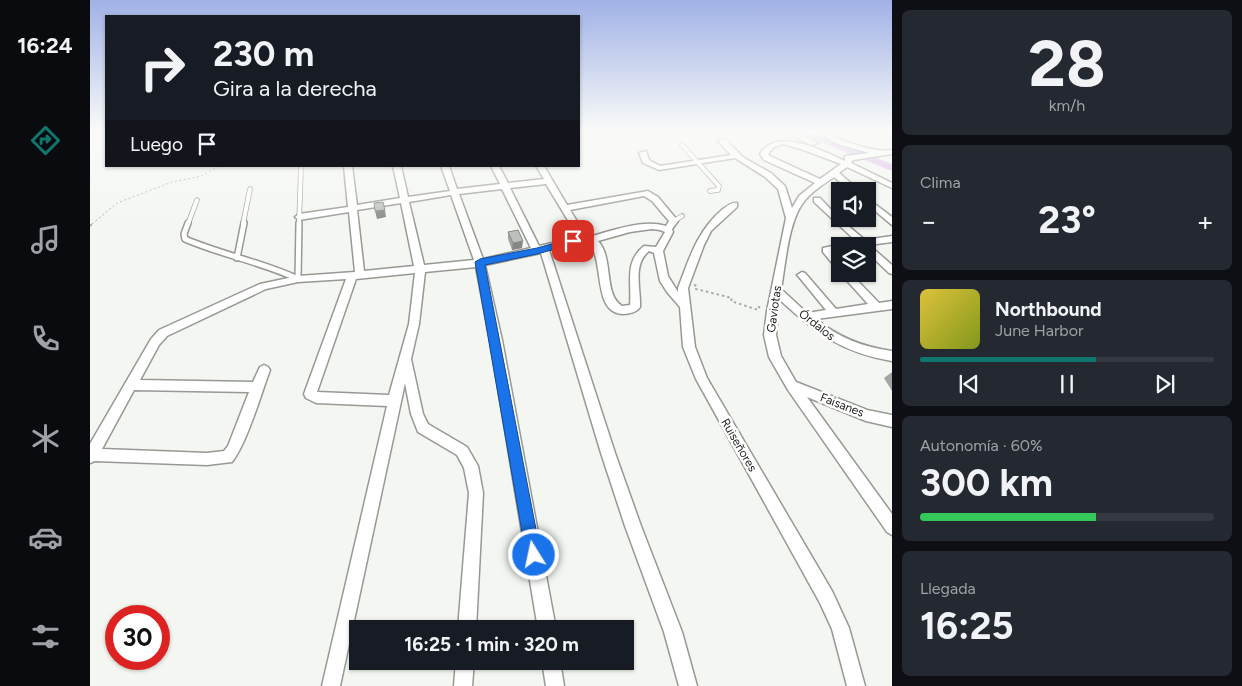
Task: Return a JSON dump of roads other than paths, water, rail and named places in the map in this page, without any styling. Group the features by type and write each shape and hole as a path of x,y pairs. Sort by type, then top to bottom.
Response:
{"street":[{"path":"651,163 659,168 691,163"},
{"path":"748,163 768,175 782,188 790,218"},
{"path":"778,163 820,182"},
{"name":"Gaviotas","path":"845,163 802,198 790,218 772,311 770,335 775,357 792,386 892,527"},
{"path":"853,163 891,185"},
{"path":"348,167 353,209 356,276 310,394 316,398 394,401"},
{"path":"331,686 394,401 414,324 420,270 397,167"},
{"path":"445,167 480,262 545,620"},
{"path":"495,167 540,250 633,526 673,632 688,686"},
{"path":"541,167 565,208 588,240 600,249 608,298 611,305 618,311 627,311 635,307 634,267 637,257 647,248 658,251 661,257 662,272 667,284 684,306"},
{"path":"834,173 845,182"},
{"path":"299,216 456,192 549,181"},
{"path":"565,208 645,193 655,199 675,222"},
{"path":"817,200 856,237"},
{"name":"Ruiseñores","path":"734,205 706,230 698,245 684,284 684,306 689,347 702,379 826,597 840,628 856,686"},
{"path":"876,208 892,222"},
{"path":"264,370 233,450 227,457 207,459 90,456 155,342 163,333 264,286 298,279 356,276 480,262 637,228 675,222"},
{"path":"658,251 675,222"},
{"path":"876,243 892,239"},
{"path":"831,248 826,250 831,256"},
{"path":"876,256 892,271"},
{"path":"802,275 834,313"},
{"path":"854,282 877,307"},
{"name":"Órdalos","path":"776,290 818,330 844,344 871,354 892,356"},
{"path":"805,317 892,305"},
{"path":"406,359 417,414 423,428 462,452 471,466 476,493 468,620"},
{"path":"130,385 258,387"},
{"name":"Faisanes","path":"792,386 866,415 892,422"},
{"path":"463,686 464,670"},
{"path":"552,670 554,686"}],"lane":[{"path":"699,163 719,186 718,190 710,191"},
{"path":"197,200 184,234 185,239 237,258 282,270 298,279 301,167"},
{"path":"237,258 250,189"}],"waterway":[{"path":"879,163 892,168"}]}
